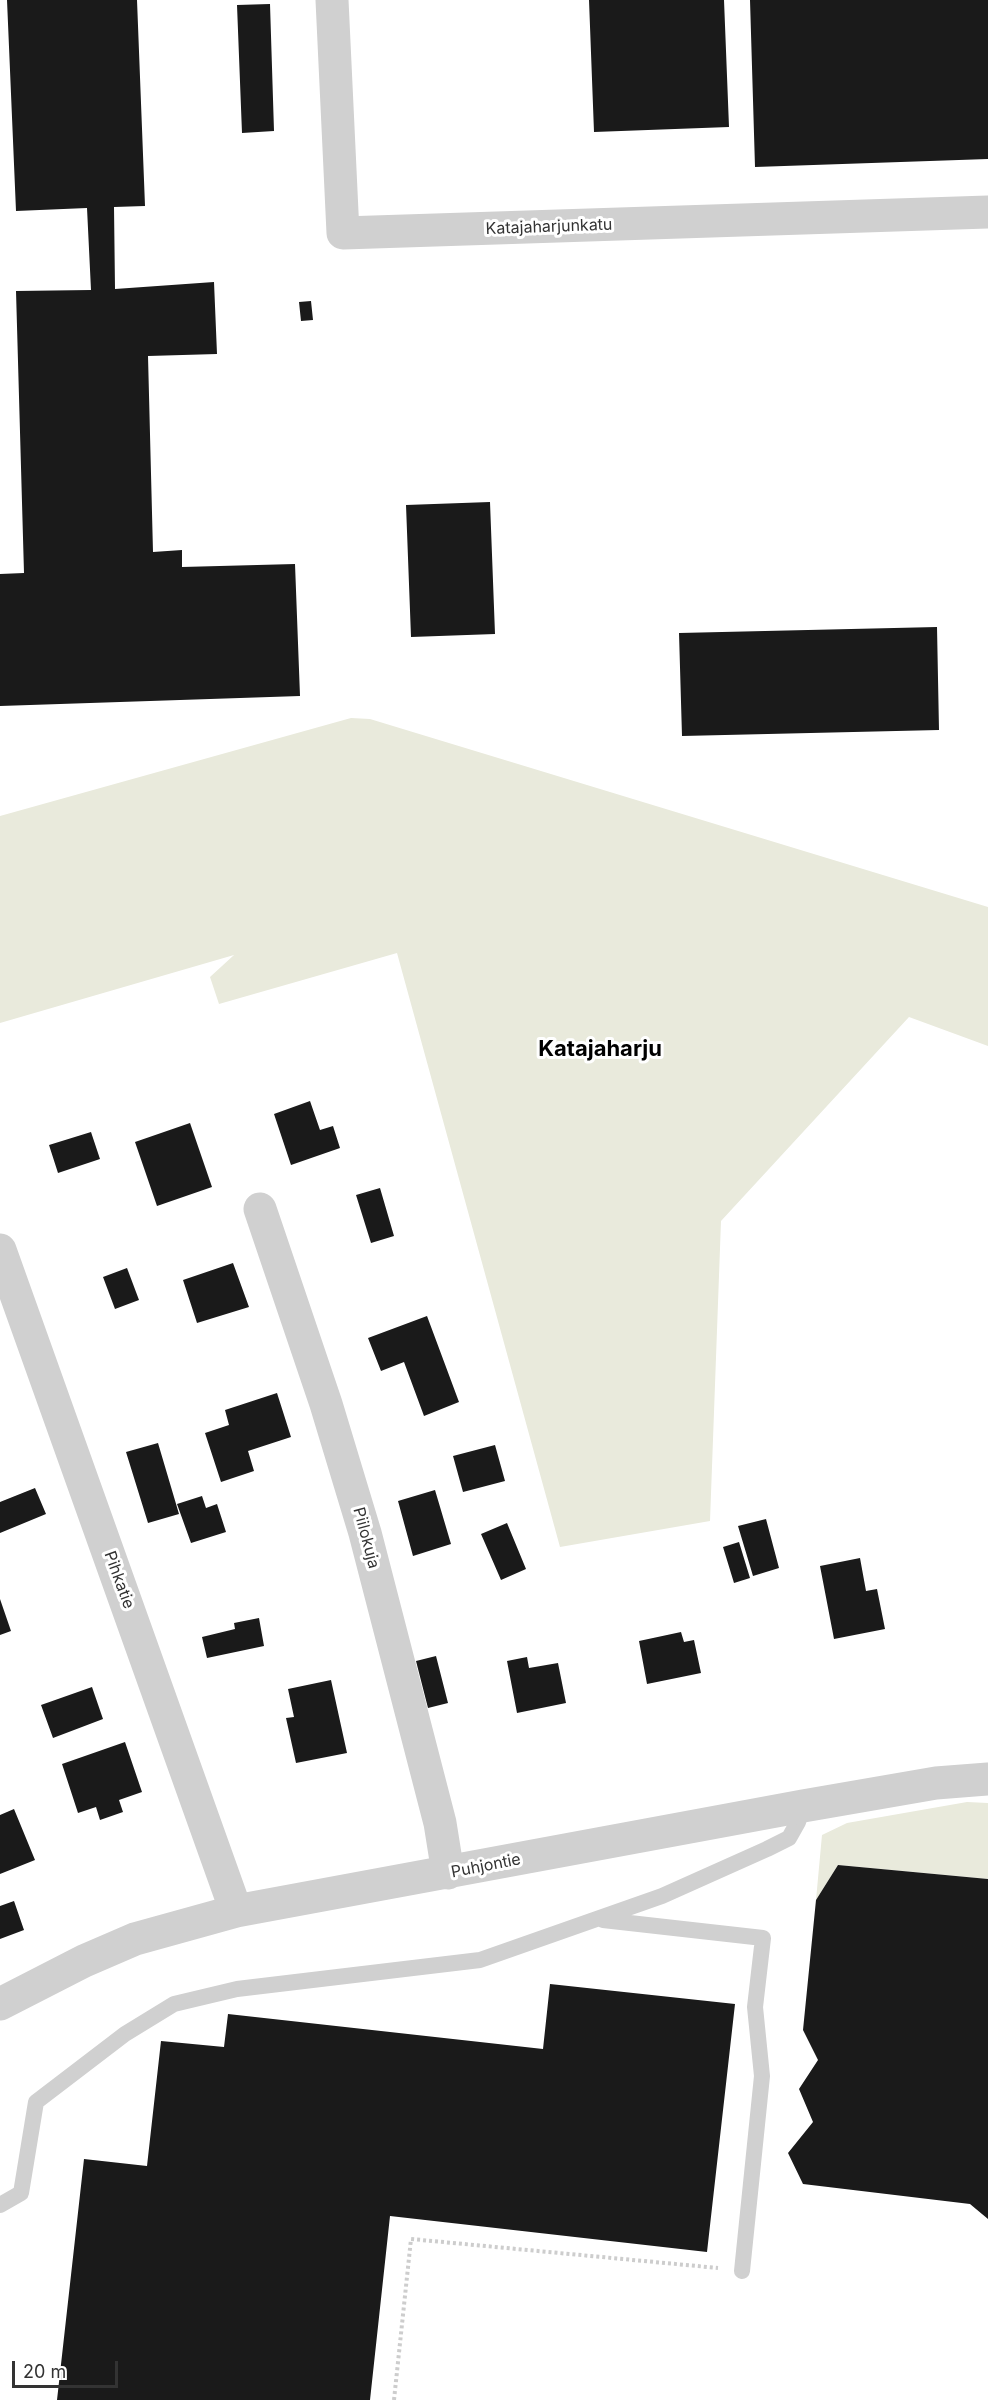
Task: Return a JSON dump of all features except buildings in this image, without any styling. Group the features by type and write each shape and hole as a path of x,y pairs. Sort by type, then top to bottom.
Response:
{"street":[{"name":"Katajaharjunkatu","path":"332,0 343,233 988,212"},
{"name":"Piilokuja","path":"260,1209 326,1404 365,1533 440,1823 448,1873"},
{"name":"Pihkatie","path":"0,1250 236,1911"},
{"name":"Puhjontie","path":"0,2004 84,1961 135,1939 236,1911 803,1806 936,1783 988,1779"}],"lane":[{"path":"0,2205 21,2193 36,2102 126,2034 174,2004 237,1989 480,1960 662,1896 789,1838 798,1822 803,1806"},
{"path":"599,1919 763,1938 755,2007 762,2076 742,2271"}],"path":[{"path":"394,2400 411,2239 742,2271"}],"shaded area":[{"path":"351,718 370,719 988,907 988,1046 909,1017 721,1221 710,1521 560,1547 397,953 219,1004 210,977 234,955 0,1023 0,816"},
{"path":"967,1802 988,1803 988,1879 838,1865 816,1900 822,1835 847,1823"}],"district":[{"name":"Katajaharju","path":"600,1049"}]}
